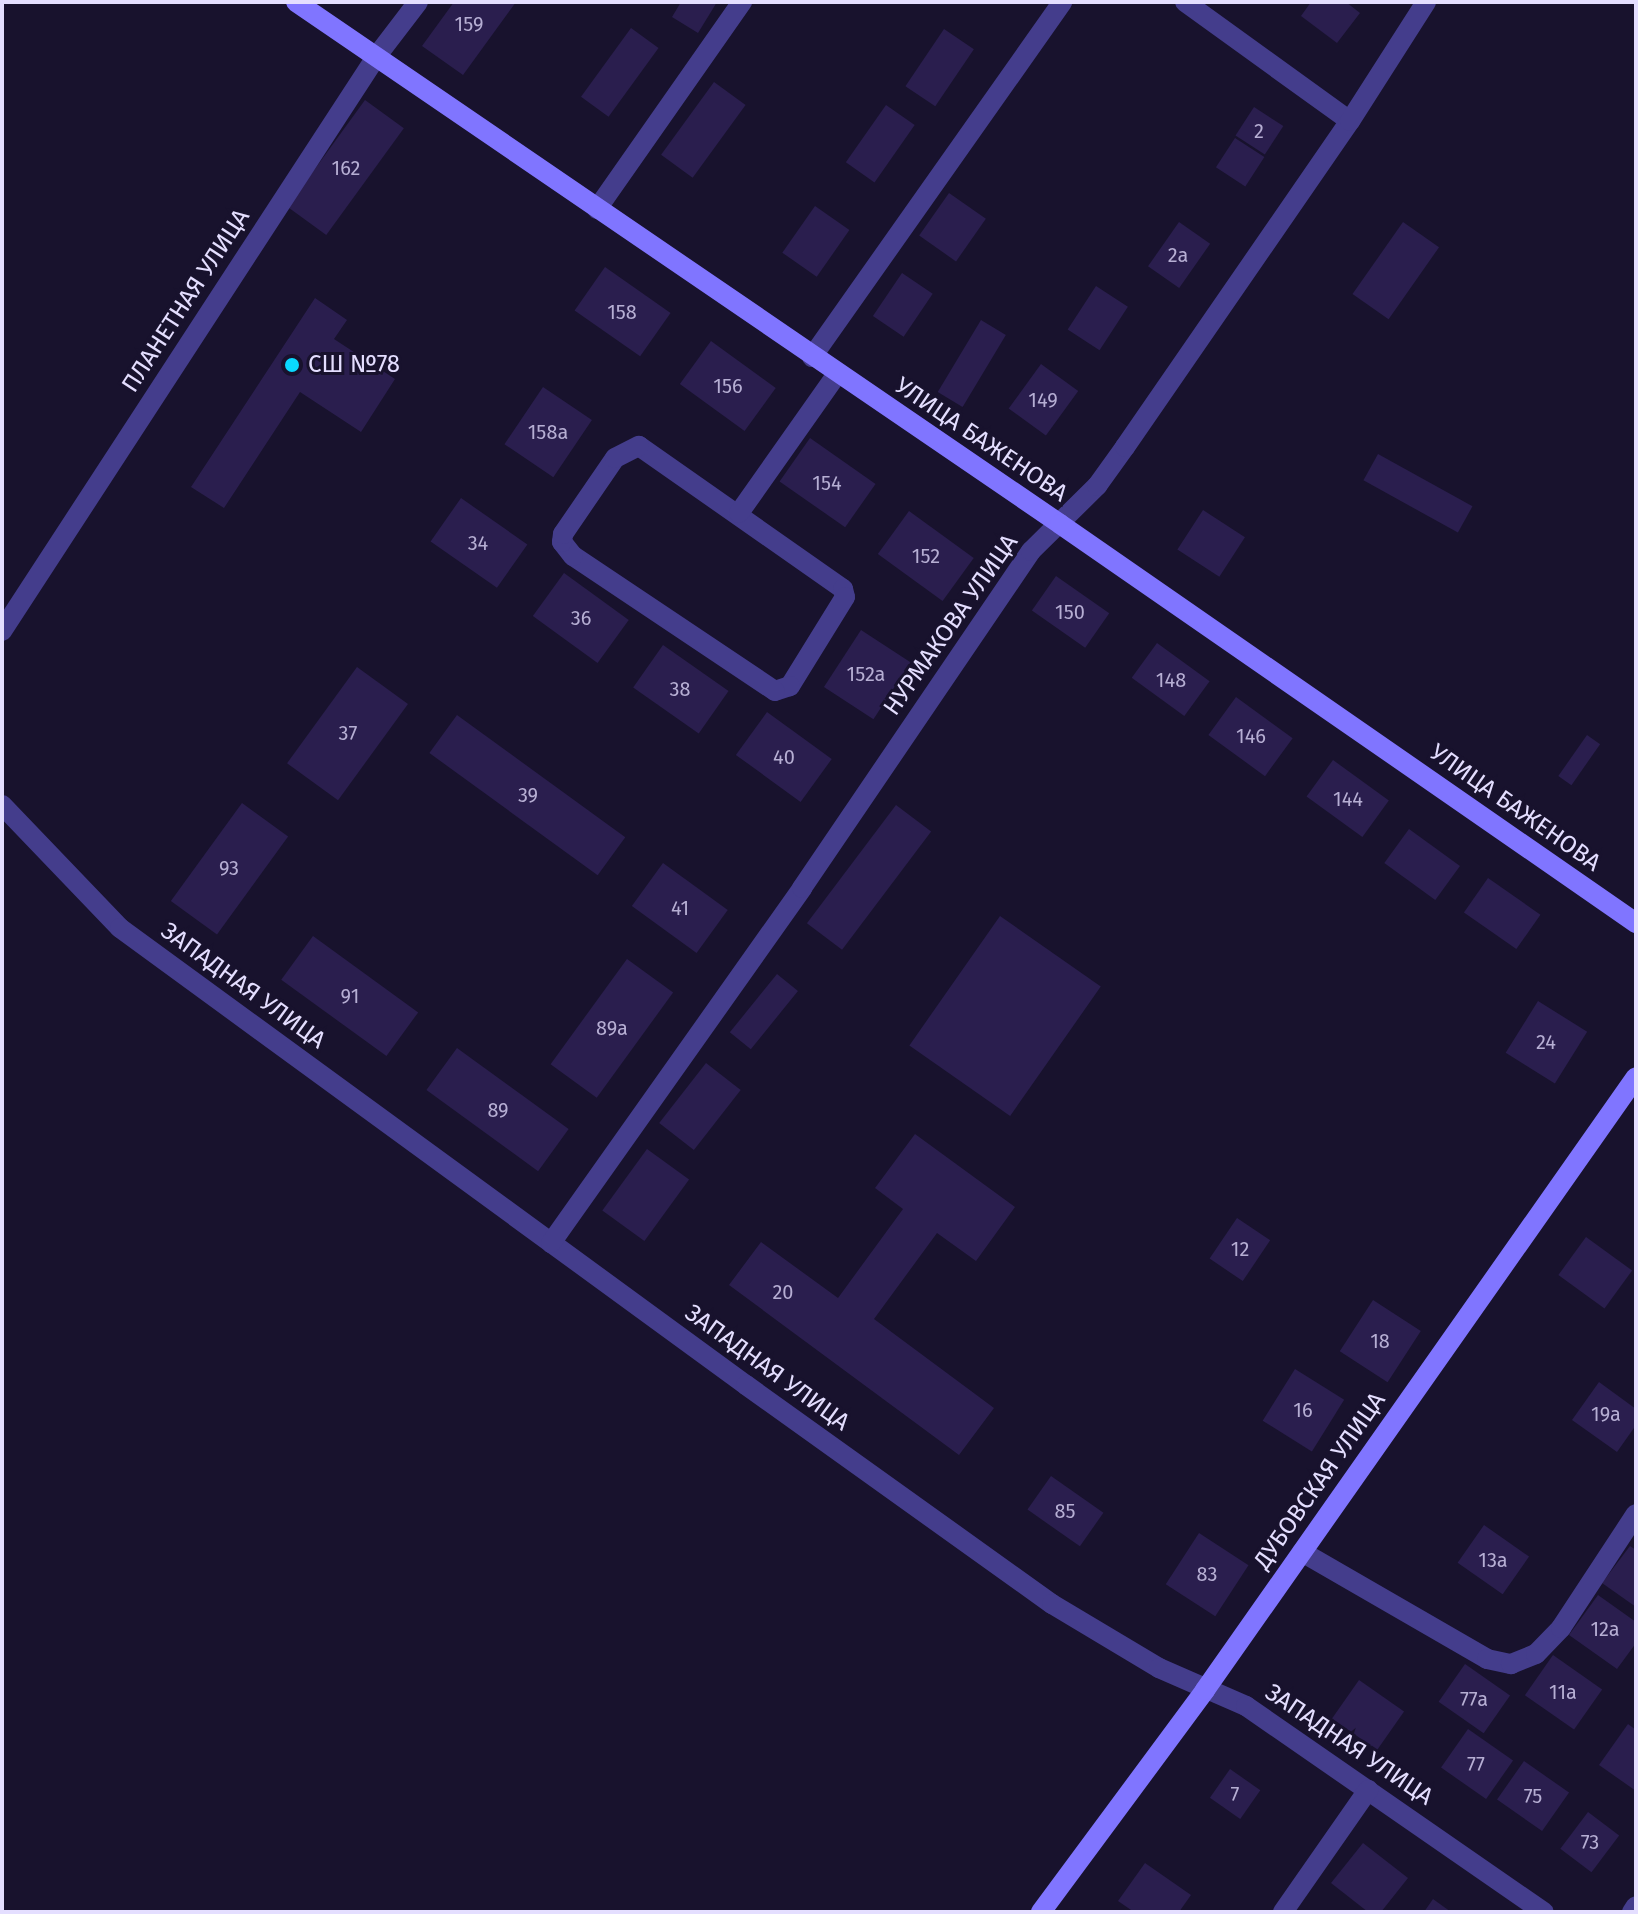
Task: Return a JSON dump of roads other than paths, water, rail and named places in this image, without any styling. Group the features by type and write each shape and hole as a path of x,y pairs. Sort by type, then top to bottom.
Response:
{"main road":[{"name":"УЛИЦА БАЖЕНОВА","path":"296,2 1060,524 1636,923"},
{"name":"ДУБОВСКАЯ УЛИЦА","path":"1041,1912 1205,1690 1636,1077"}],"street":[{"name":"ПЛАНЕТНАЯ УЛИЦА","path":"2,631 376,57 418,2"},
{"path":"597,209 742,2"},
{"path":"812,357 1062,2"},
{"path":"1185,2 1350,121"},
{"name":"НУРМАКОВА УЛИЦА","path":"551,1243 802,888 1031,551 1097,486 1116,460 1350,121 1426,2"},
{"path":"739,513 837,374"},
{"path":"639,446 739,513 845,593 790,686 782,691 775,691 764,684 573,556 562,542 563,534 615,458 631,447 639,446"},
{"name":"ЗАПАДНАЯ УЛИЦА","path":"2,805 120,928 1052,1604 1159,1668 1246,1706 1544,1912"},
{"path":"1302,1552 1487,1659 1511,1664 1536,1654 1561,1628 1636,1514"},
{"path":"1283,1912 1368,1790"},
{"path":"1632,1912 1636,1906"}],"place":[{"name":"СШ №78","path":"292,365"}]}
